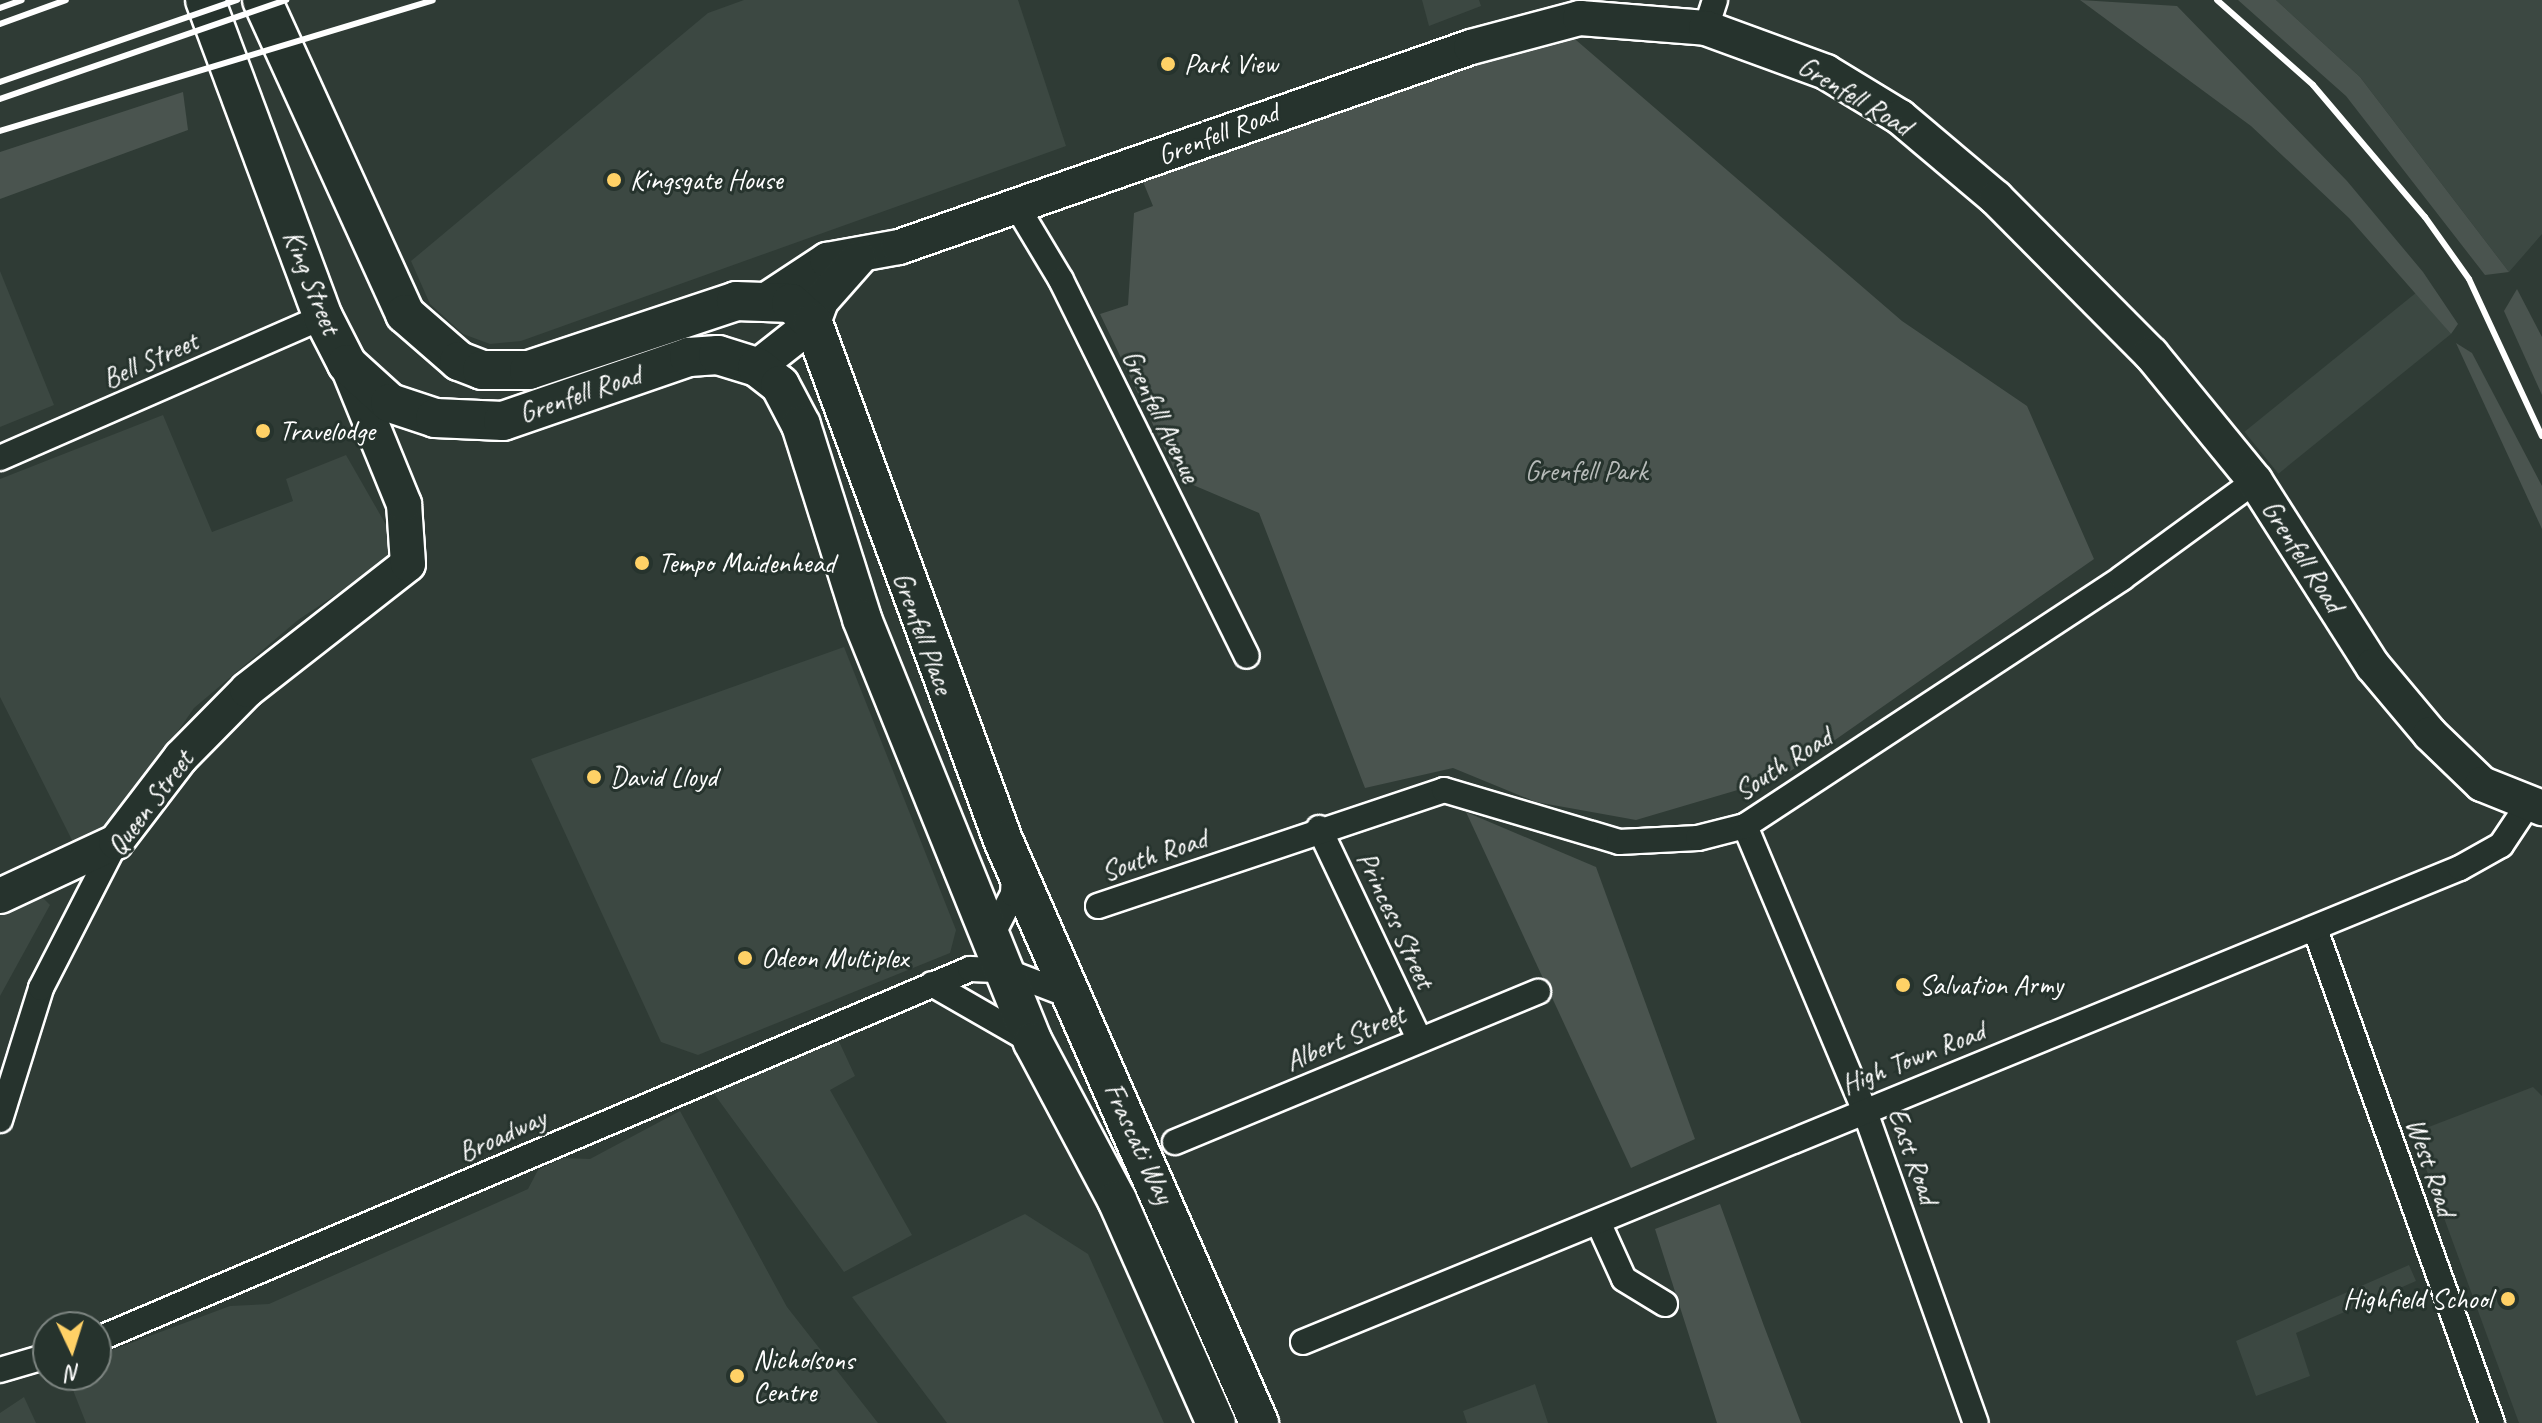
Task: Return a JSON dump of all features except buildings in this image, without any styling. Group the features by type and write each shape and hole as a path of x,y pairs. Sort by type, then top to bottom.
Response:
{"main road":[{"name":"King Street","path":"205,0 323,317 347,364"},
{"name":"Grenfell Road","path":"262,0 405,314 459,361 482,370 529,370 736,301 768,299 791,303 813,323"},
{"name":"Grenfell Place","path":"813,323 1014,865"},
{"name":"Grenfell Road","path":"347,364 390,403 417,413 503,421 689,357 718,355 757,367"},
{"name":"Grenfell Place","path":"757,367 780,385 801,425 862,619 988,960 1033,1042"},
{"name":"Frascati Way","path":"1014,865 1259,1423"},
{"name":"Frascati Way","path":"1033,1042 1117,1200 1216,1423"}],"street":[{"name":"Grenfell Road","path":"768,299 827,260 859,258 1471,47 1580,18 1710,14 1826,72 1900,117 1996,198 2151,354 2255,481 2373,666 2430,734 2482,784 2535,807"},
{"name":"Grenfell Avenue","path":"1016,205 1061,280 1247,656"},
{"name":"Grenfell Road","path":"757,367 813,323 821,301 859,258"},
{"name":"Bell Street","path":"0,458 323,317"},
{"name":"King Street","path":"347,364 404,504 408,564"},
{"name":"South Road","path":"1098,906 1319,828 1444,790 1619,842 1698,838 1745,826 2122,578 2255,481"},
{"name":"Queen Street","path":"0,1120 41,988 116,842 181,757 247,690 408,564"},
{"name":"High Town Road","path":"1303,1342 1599,1224 1864,1109 2315,929 2501,845 2535,807"},
{"name":"East Road","path":"1745,826 1864,1109 1976,1423"},
{"name":"Princess Street","path":"1319,828 1419,1039"},
{"path":"0,896 116,842"},
{"name":"Grenfell Place","path":"988,960 1013,894 1014,865"},
{"name":"West Road","path":"2315,929 2492,1423"},
{"name":"Broadway","path":"112,1333 988,960"},
{"path":"988,960 1071,996"},
{"path":"932,984 1033,1042"},
{"name":"Albert Street","path":"1175,1142 1538,992"},
{"path":"1599,1224 1624,1279 1665,1304"},
{"path":"6,1363 32,1359"}],"shaded area":[{"path":"744,0 1018,0 1066,146 521,341 490,344 463,334 430,304 411,261 708,13"},
{"path":"1422,0 1479,0 1481,6 1429,26"},
{"path":"2276,0 2542,0 2542,234 2509,272 2360,77"},
{"path":"0,271 54,405 0,427"},
{"path":"2417,292 2451,334 2278,474 2244,432"},
{"path":"163,415 212,532 293,501 286,479 346,455 401,551 298,620 194,708 107,833 75,846 0,697 0,479"},
{"path":"844,647 956,930 950,953 698,1055 661,1042 531,759"},
{"path":"39,894 50,905 0,996 0,911"},
{"path":"835,1033 855,1076 830,1090 912,1235 844,1272 712,1091"},
{"name":"Highfield School","path":"2533,1087 2542,1096 2542,1423 2519,1423 2413,1133"},
{"path":"680,1111 787,1307 878,1423 86,1423 73,1391 112,1391 112,1350 230,1306 269,1304 528,1189 538,1170 563,1158 590,1159"},
{"path":"1025,1214 1088,1254 1164,1423 947,1423 852,1297"},
{"path":"2409,1265 2416,1281 2296,1333 2310,1376 2256,1396 2236,1341"},
{"path":"1535,1384 1548,1423 1467,1423 1463,1411"},
{"path":"24,1397 36,1423 0,1423 0,1413"}],"green space":[{"path":"2080,0 2177,6 2347,181 2423,272 2458,324 2451,334 2349,218 2251,126"},
{"path":"2238,0 2276,0 2360,77 2509,272 2485,275 2346,96"},
{"name":"Grenfell Park","path":"1569,34 1902,321 2027,406 2094,559 1782,777 1636,820 1536,802 1453,768 1365,788 1259,513 1179,479 1100,314 1128,305 1134,213 1153,206 1141,177"},
{"path":"183,92 188,130 0,199 0,152"},
{"path":"2517,289 2542,337 2542,395 2504,311"},
{"path":"2456,343 2472,353 2542,486 2542,529"},
{"path":"1466,812 1596,867 1695,1139 1631,1168"},
{"path":"1720,1204 1801,1423 1717,1423 1655,1229"}],"railway":[{"path":"0,8 22,0"},
{"path":"0,24 66,0"},
{"path":"0,82 237,0"},
{"path":"0,99 286,0"},
{"path":"0,131 433,0"},
{"path":"2217,0 2313,85 2425,217 2469,279 2542,436"}],"place":[{"name":"Park View","path":"1168,64"},
{"name":"Kingsgate House","path":"614,180"},
{"name":"Travelodge","path":"263,431"},
{"name":"Tempo Maidenhead","path":"642,563"},
{"name":"David Lloyd","path":"594,777"},
{"name":"Odeon Multiplex","path":"745,958"},
{"name":"Salvation Army","path":"1903,985"},
{"name":"Highfield School","path":"2508,1299"},
{"name":"Nicholsons Centre","path":"737,1376"}]}
